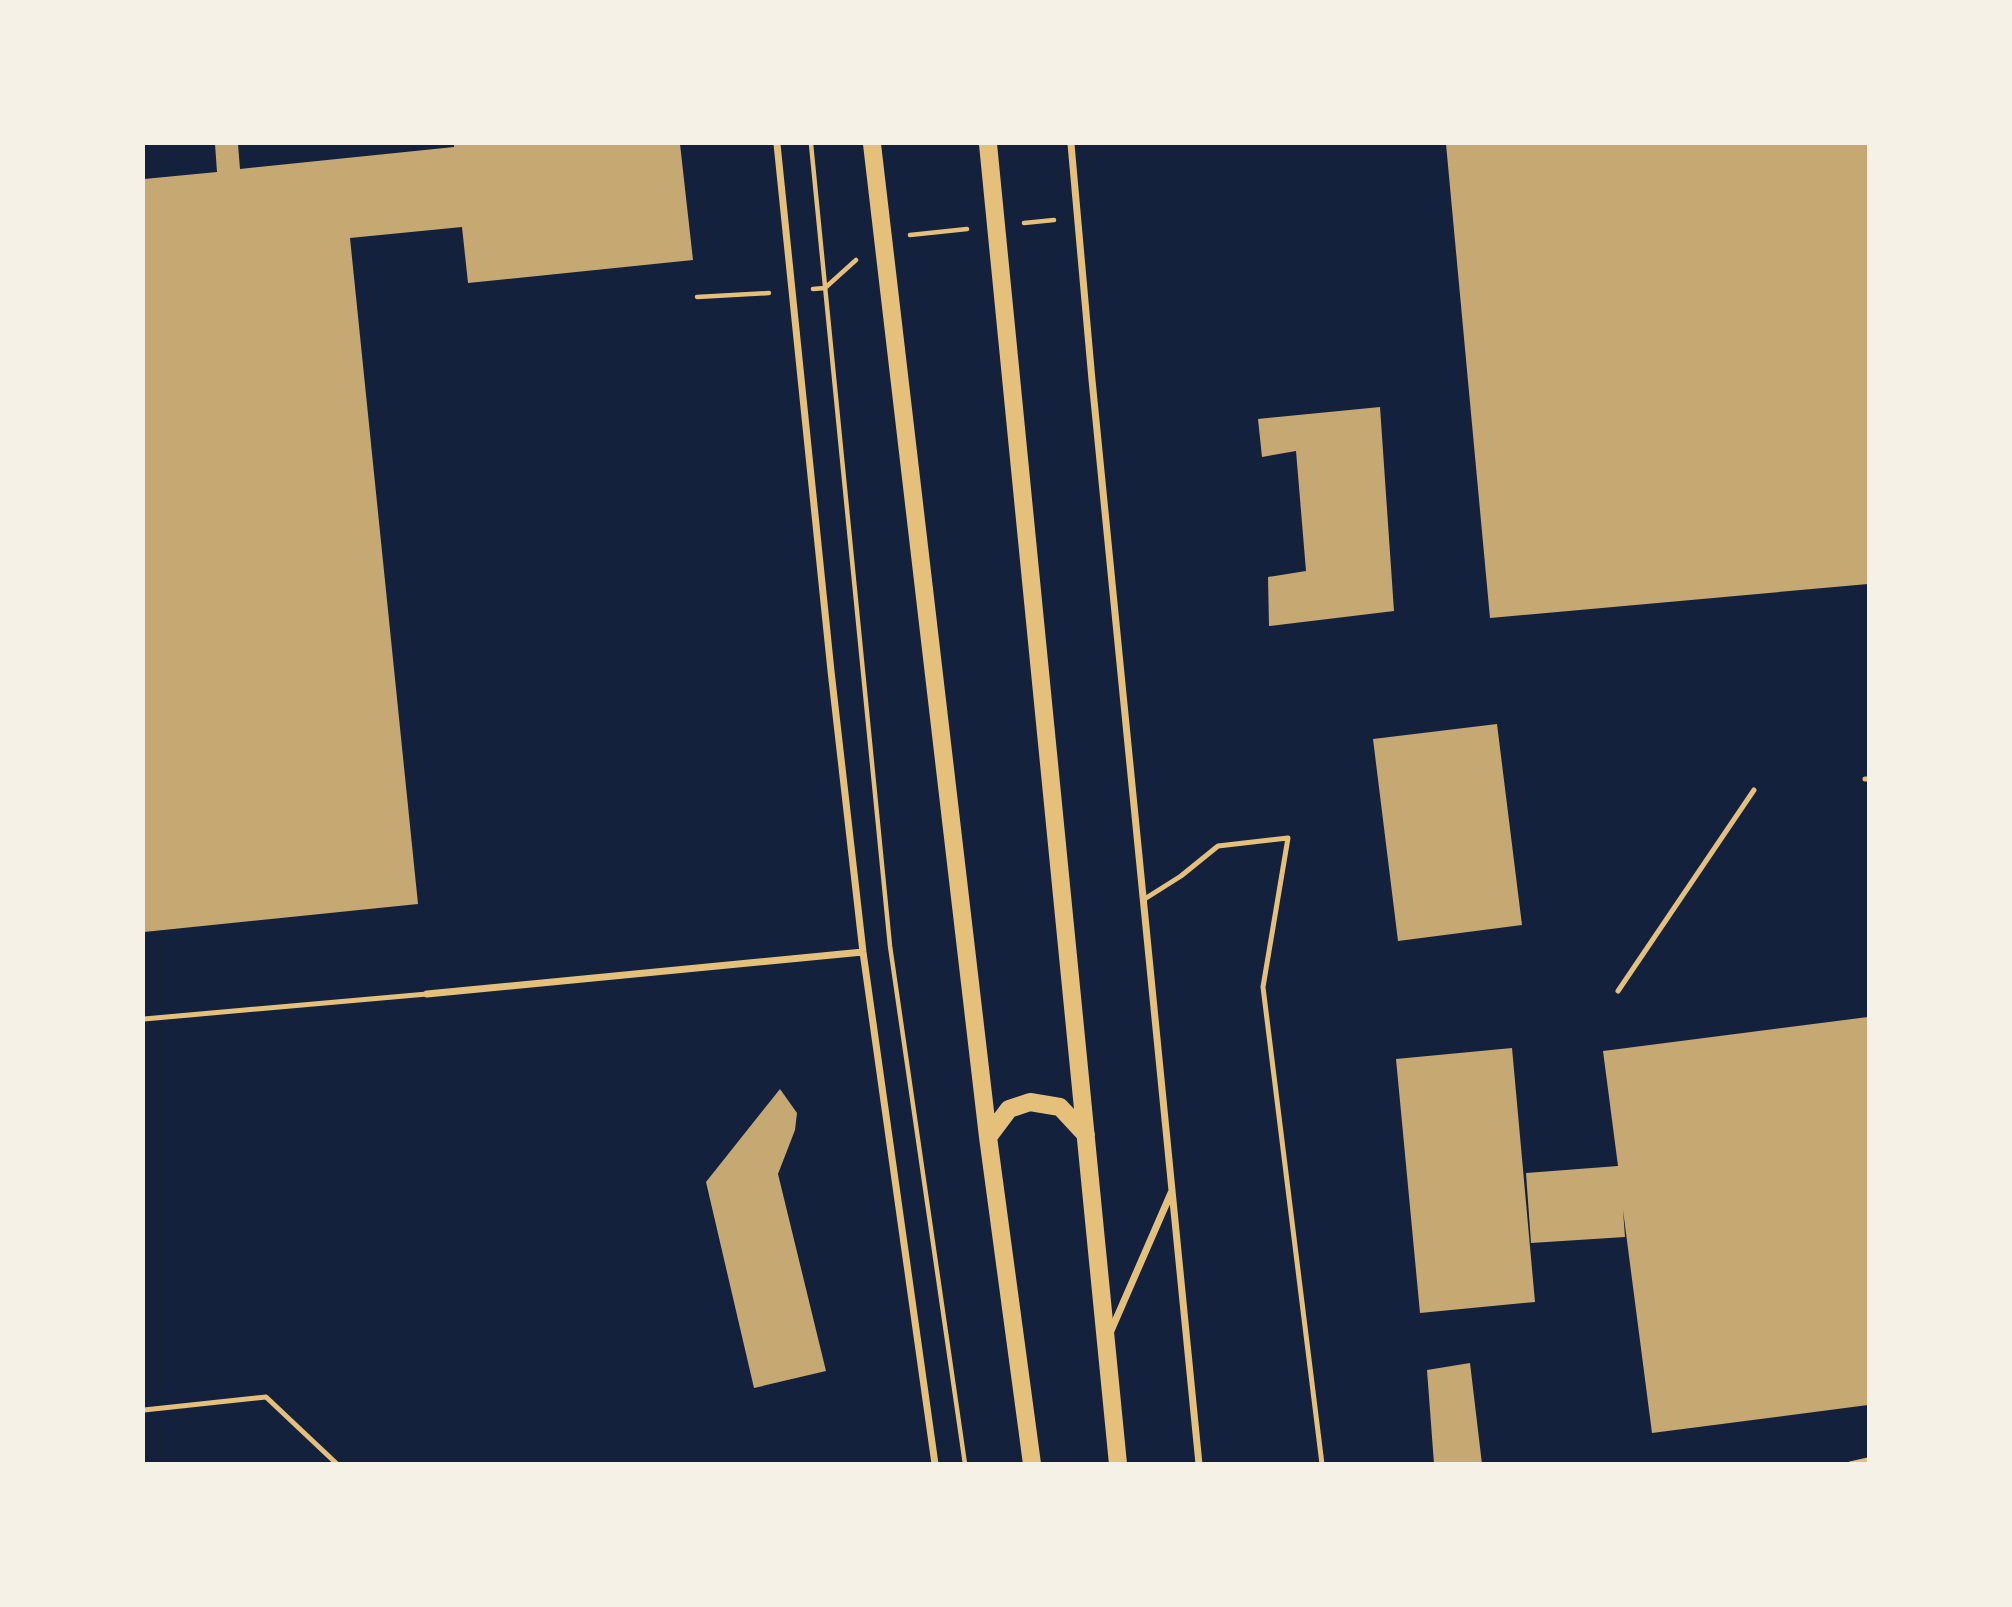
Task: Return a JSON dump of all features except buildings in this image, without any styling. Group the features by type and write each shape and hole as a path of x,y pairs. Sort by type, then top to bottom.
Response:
{"main road":[{"path":"872,144 988,1137 1032,1464"},
{"path":"988,144 1118,1464"},
{"path":"988,1137 1009,1109 1030,1102 1060,1107 1086,1135"}],"street":[{"path":"777,144 863,952 935,1464"},
{"path":"1071,144 1199,1464"},
{"path":"427,994 863,952"},
{"path":"1105,1343 1171,1193"}],"lane":[{"path":"1618,991 1754,790"},
{"path":"1143,900 1181,876 1218,846 1288,838 1263,987 1322,1464"},
{"path":"144,1019 427,994"},
{"path":"144,1410 266,1397 337,1464"},
{"path":"1850,1464 1868,1460"}],"path":[{"path":"811,144 890,946 965,1464"},
{"path":"697,297 825,288 882,238 1078,218"}]}
